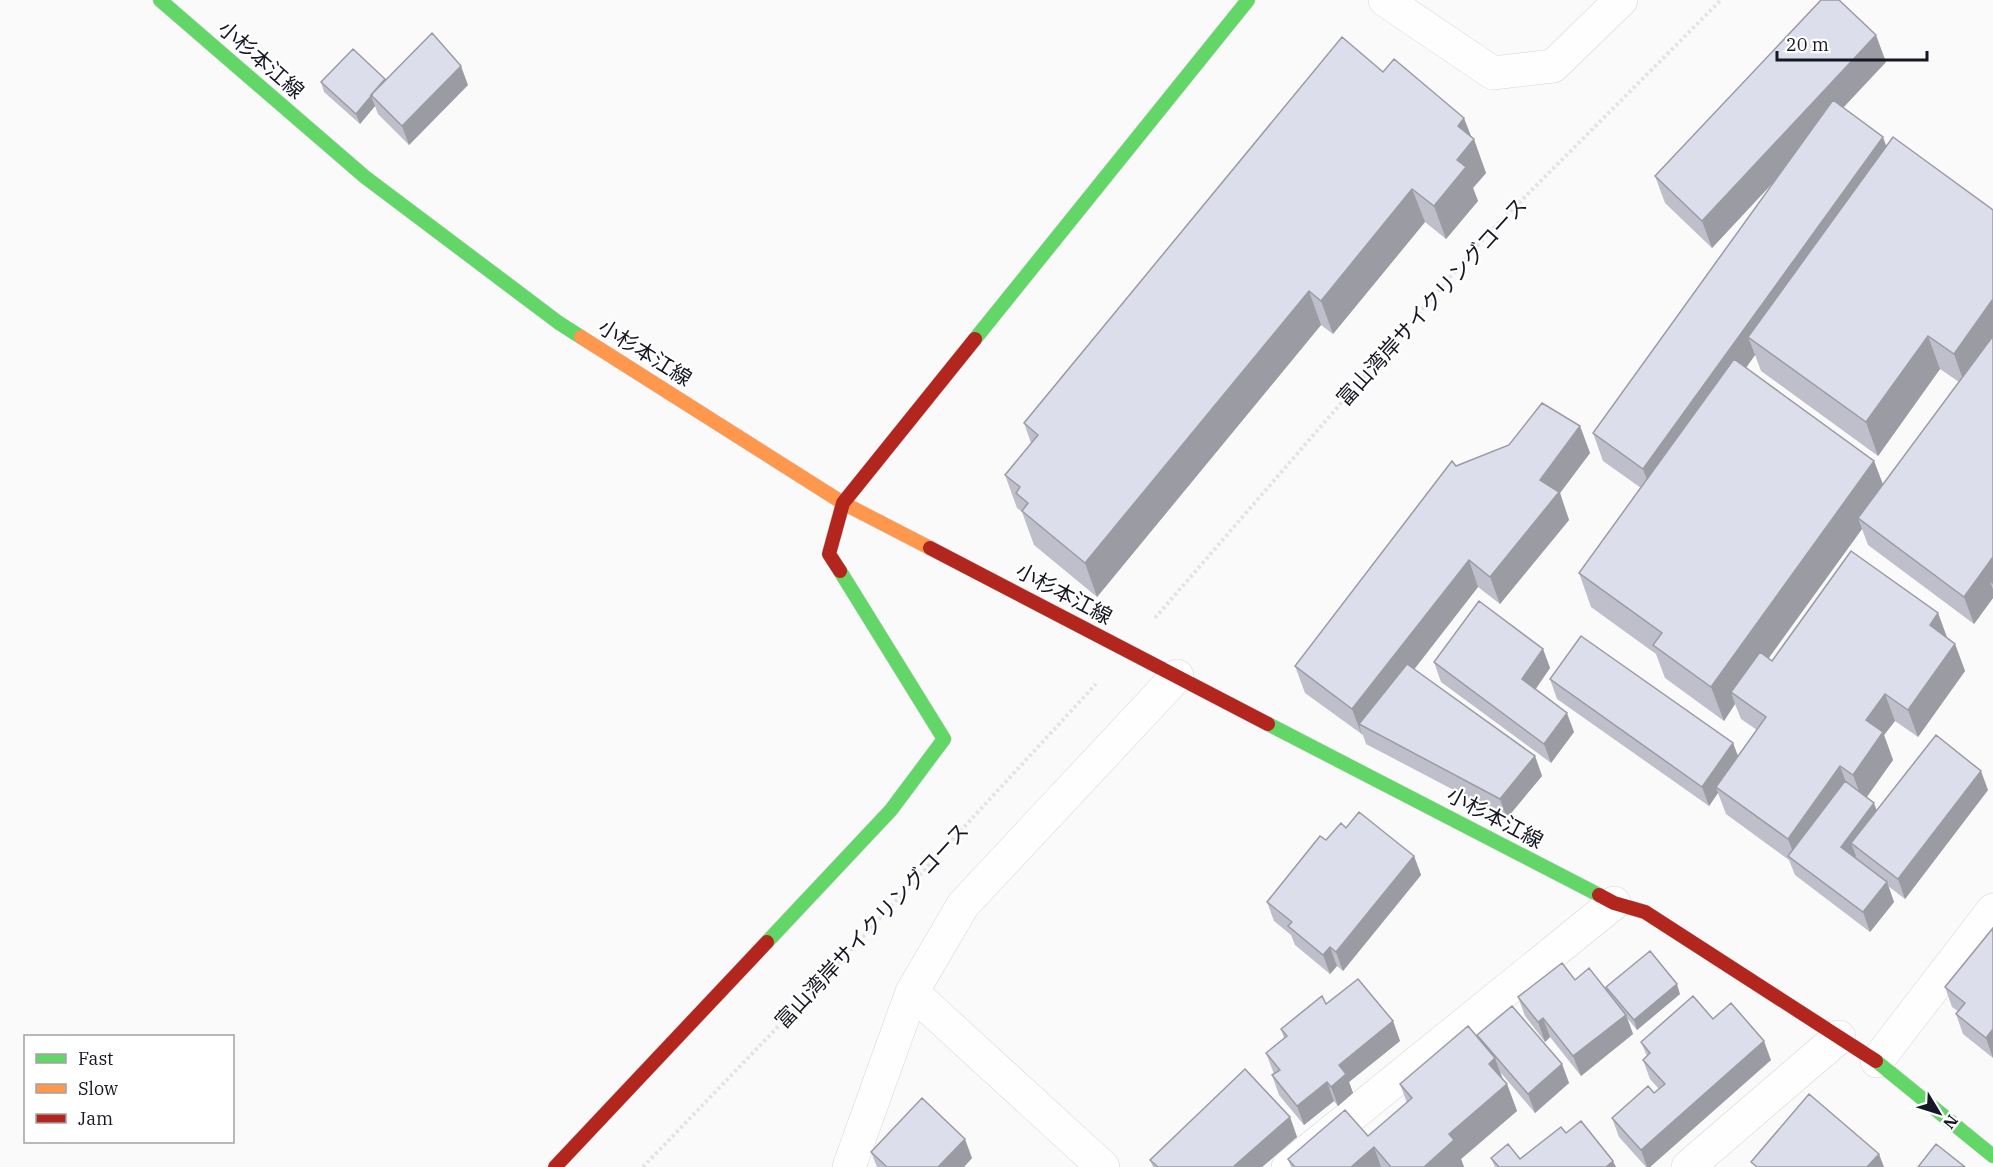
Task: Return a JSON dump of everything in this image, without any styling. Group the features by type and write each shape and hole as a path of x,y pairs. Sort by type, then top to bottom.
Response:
{"main road":[{"name":"小杉本江線","path":"160,0 365,177 559,323 843,503 1614,903 1645,912 1877,1061 1993,1155"},
{"path":"555,1167 891,810 944,739 829,554 843,503 1248,0"}],"street":[{"path":"1385,0 1492,73 1553,66 1621,0"},
{"path":"849,1167 912,992 963,905 1177,676"},
{"path":"1288,1167 1614,903"},
{"path":"1877,1061 1993,910"},
{"path":"912,992 1102,1167"},
{"path":"1688,1167 1839,1037"}],"path":[{"name":"富山湾岸サイクリングコース","path":"1157,616 1484,238 1721,0"},
{"name":"富山湾岸サイクリングコース","path":"643,1167 823,980 1098,682"}],"building":[{"path":"1821,0 1839,0 1876,35 1702,221 1655,176"},
{"path":"432,33 461,66 402,126 371,95"},
{"path":"1342,37 1383,72 1394,59 1464,118 1458,126 1474,139 1457,160 1466,167 1434,206 1412,189 1321,301 1309,291 1085,563 1022,511 1028,503 1016,493 1020,487 1005,475 1038,435 1024,423"},
{"path":"353,49 385,79 356,114 321,82"},
{"path":"1833,100 1883,137 1643,469 1593,433"},
{"path":"1893,137 1993,210 1993,299 1954,354 1928,336 1866,422 1748,337"},
{"path":"1993,336 1993,557 1964,597 1858,518"},
{"path":"1734,359 1874,461 1711,687 1653,645 1662,633 1579,573"},
{"path":"1542,403 1580,426 1540,480 1559,492 1490,577 1469,560 1352,709 1295,666 1452,461 1456,466 1509,445"},
{"path":"1851,551 1938,613 1930,625 1955,644 1908,710 1885,694 1866,720 1883,732 1853,775 1840,766 1788,839 1716,787 1766,717 1731,692 1760,652 1772,661"},
{"path":"1479,601 1543,649 1522,679 1567,713 1544,744 1434,662"},
{"path":"1581,636 1733,743 1702,787 1550,679"},
{"path":"1407,664 1535,756 1500,799 1359,724"},
{"path":"1936,735 1981,771 1898,879 1851,843"},
{"path":"1845,781 1874,803 1841,847 1887,882 1863,912 1788,856"},
{"path":"1359,812 1414,856 1336,952 1330,947 1323,955 1288,926 1292,922 1267,902 1320,836 1326,840 1341,823 1346,828"},
{"path":"1993,928 1993,1029 1986,1038 1956,1014 1965,1003 1945,987"},
{"path":"1650,951 1677,984 1634,1020 1606,987"},
{"path":"1562,963 1575,980 1589,968 1626,1015 1573,1056 1543,1018 1538,1022 1518,997"},
{"path":"1358,979 1393,1021 1339,1065 1346,1074 1331,1087 1327,1082 1297,1106 1272,1075 1280,1070 1266,1053 1287,1036 1281,1029 1322,996 1326,1004"},
{"path":"1693,996 1713,1019 1731,1003 1764,1041 1641,1150 1612,1118 1648,1086 1654,1093 1665,1084 1643,1060 1650,1053 1641,1042"},
{"path":"1512,1006 1562,1064 1528,1094 1477,1035"},
{"path":"1468,1026 1495,1058 1489,1064 1507,1084 1449,1134 1454,1140 1424,1167 1391,1167 1374,1147 1351,1167 1295,1167 1288,1159 1345,1110 1368,1136 1412,1098 1400,1084"},
{"path":"1245,1069 1290,1117 1233,1167 1158,1167 1150,1160"},
{"path":"1809,1094 1879,1154 1867,1167 1757,1167 1751,1162"},
{"path":"922,1098 965,1139 938,1167 887,1167 871,1152"},
{"path":"1581,1121 1613,1161 1606,1167 1499,1167 1491,1158 1508,1144 1520,1159 1561,1127 1566,1133"},
{"path":"1936,1144 1965,1167 1918,1167"}],"traffic: fast":[{"path":"160,0 365,177 559,323 581,337"},
{"path":"975,339 1248,0"},
{"path":"767,942 891,810 944,739 840,571"},
{"path":"1268,724 1599,895"},
{"path":"1876,1061 1993,1156"}],"traffic: slow":[{"path":"581,337 843,503 930,548"}],"traffic: jam":[{"path":"840,571 829,554 843,503 975,339"},
{"path":"930,548 1268,724"},
{"path":"1599,895 1614,903 1645,912 1876,1061"},
{"path":"555,1167 767,942"}]}
